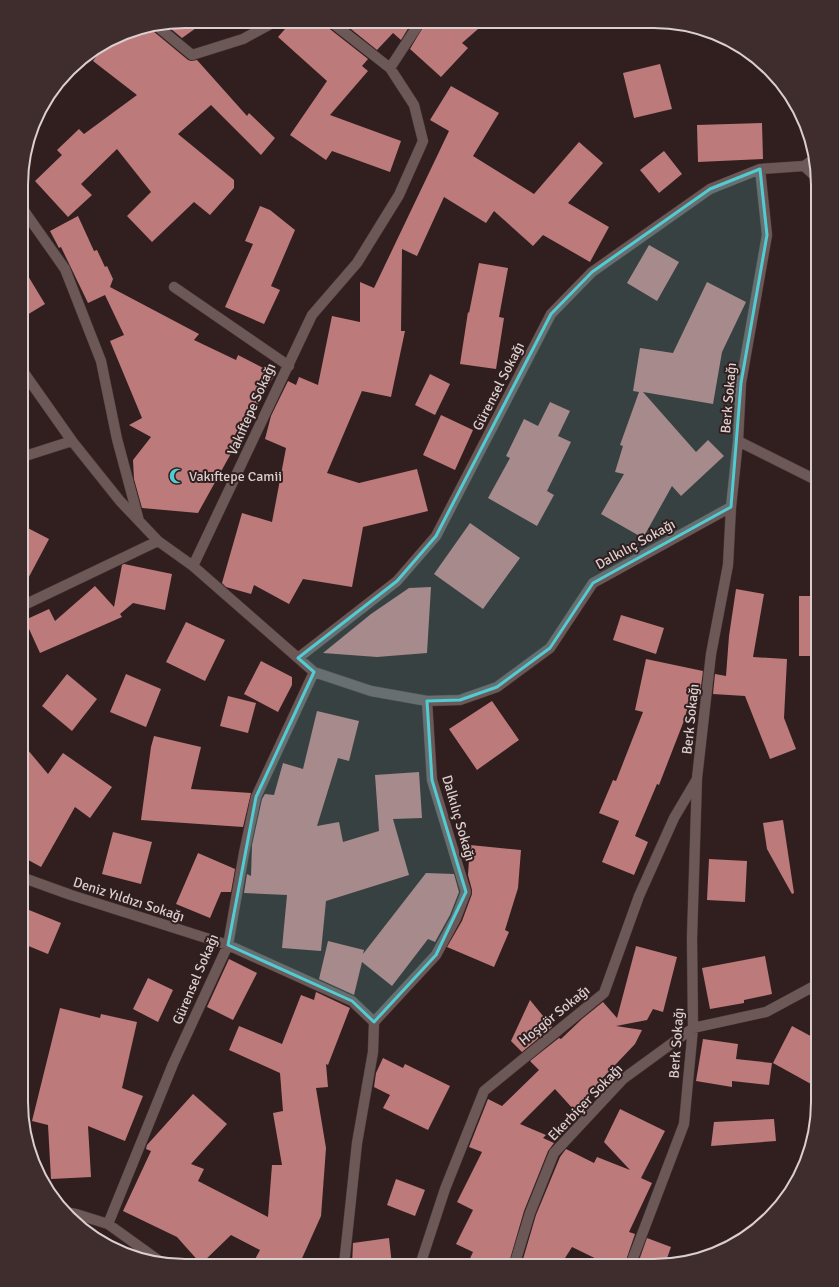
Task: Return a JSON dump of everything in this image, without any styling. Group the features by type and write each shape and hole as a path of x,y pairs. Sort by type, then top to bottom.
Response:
{"street":[{"path":"161,30 192,55 243,39 263,28"},
{"path":"289,366 312,315 357,263 398,195 423,141 414,105 390,68 339,28"},
{"path":"390,68 416,28"},
{"path":"810,162 804,166 811,172"},
{"name":"Gürensel Sokağı","path":"298,658 397,581 436,536 551,314 592,272 710,189 760,169 804,166"},
{"name":"Berk Sokağı","path":"633,1259 684,1124 693,1028 692,938 697,778 711,654 728,565 741,384 767,235 760,169"},
{"path":"28,216 65,268 101,361 118,439 140,523"},
{"name":"Vakıftepe Sokağı","path":"174,287 289,366 193,566"},
{"path":"28,379 72,441 120,501 140,523 158,541 193,566 314,672 371,691 427,701"},
{"path":"28,455 72,441"},
{"path":"738,441 811,478"},
{"name":"Dalkılıç Sokağı","path":"374,1022 436,955 456,918 466,892 432,780 427,701 460,700 497,687 550,648 593,583 731,507"},
{"path":"28,603 158,541"},
{"name":"Gürensel Sokağı","path":"108,1224 173,1064 228,945 244,853 256,797 314,672"},
{"name":"Hoşgör Sokağı","path":"422,1259 445,1189 484,1091 604,993 639,896 674,818 697,778"},
{"name":"Deniz Yıldızı Sokağı","path":"28,880 70,895 228,945 352,1001 374,1022"},
{"path":"693,1028 766,1012 811,988"},
{"path":"345,1259 357,1143 373,1052 374,1022"},
{"name":"Ekerbiçer Sokağı","path":"516,1259 530,1212 554,1153 623,1079 693,1028"},
{"path":"75,1214 108,1224 151,1255"}],"highlighted area":[{"path":"760,169 767,235 741,383 731,507 593,583 550,648 497,687 460,700 427,701 432,780 466,892 436,955 374,1022 352,1001 228,945 256,797 314,672 298,658 397,581 436,536 551,314 592,272 710,189"}],"building":[{"path":"170,28 196,28 182,38"},
{"path":"286,28 329,28 368,59 362,66 368,71 330,115 401,141 390,172 332,151 326,160 290,135 327,81 278,37"},
{"path":"350,28 408,28 401,40 393,33 377,50"},
{"path":"422,28 479,28 462,43 468,48 441,77 410,49"},
{"path":"153,31 188,60 197,60 247,116 249,113 275,138 261,155 211,105 178,134 234,180 234,188 210,215 194,202 152,242 127,216 151,192 117,149 81,184 92,195 68,217 35,181 62,155 57,150 79,129 84,134 137,95 93,61 98,54 115,44 134,36"},
{"path":"660,64 672,109 634,118 623,73"},
{"path":"451,86 499,113 473,156 534,194 579,142 603,163 568,203 609,227 590,262 543,235 533,246 494,211 486,223 444,197 417,256 402,249 401,331 405,331 391,397 362,391 327,473 359,483 417,469 428,511 363,527 352,587 303,579 289,604 254,585 251,594 226,587 222,583 242,513 272,522 286,448 265,439 271,416 288,381 296,385 299,377 318,385 332,316 360,322 360,282 374,288 449,131 430,120"},
{"path":"762,123 763,159 698,162 697,125"},
{"path":"664,151 682,174 659,193 640,170"},
{"path":"260,206 270,210 295,230 271,286 280,290 264,324 225,307 253,244 245,241"},
{"path":"78,216 94,251 97,250 105,267 107,266 113,279 110,287 199,334 194,340 236,360 238,355 275,374 198,513 142,508 134,479 133,460 151,437 129,425 142,418 110,341 124,335 105,295 88,303 61,247 59,248 50,231"},
{"path":"649,245 679,262 657,301 627,283"},
{"path":"479,263 508,268 499,317 504,318 496,369 460,364 468,312 469,313"},
{"path":"28,276 45,304 28,314"},
{"path":"707,282 746,302 722,352 713,404 643,392 696,452 708,440 724,456 681,496 672,486 643,538 601,514 624,474 615,472 623,446 620,445 639,392 633,391 640,348 673,353"},
{"path":"430,374 450,384 435,415 415,405"},
{"path":"550,402 570,411 558,436 571,442 547,491 554,495 537,526 488,498 510,458 506,456 524,419 538,426"},
{"path":"441,415 473,430 455,470 423,455"},
{"path":"470,523 520,558 483,609 434,574"},
{"path":"28,528 49,539 28,579"},
{"path":"124,564 172,574 165,610 133,603 120,614 122,617 40,653 28,627 28,619 49,609 55,621 95,586 114,607 122,565"},
{"path":"431,587 427,653 377,657 323,653 371,614 409,588"},
{"path":"736,589 764,594 753,657 787,659 784,718 796,749 770,759 745,696 713,694 715,674 726,676 729,636"},
{"path":"799,596 811,596 811,656 799,656"},
{"path":"621,615 664,628 656,654 613,640"},
{"path":"186,622 225,640 205,681 166,662"},
{"path":"646,659 703,671 700,694 691,693 685,718 659,785 657,784 635,836 648,842 634,875 602,862 619,821 599,813 613,780 616,781 643,712 635,710"},
{"path":"261,661 292,677 292,685 278,712 244,694"},
{"path":"67,674 97,699 72,731 42,706"},
{"path":"126,674 161,689 146,727 110,712"},
{"path":"228,696 256,703 248,733 220,726"},
{"path":"492,701 519,740 477,770 449,729"},
{"path":"317,711 359,721 349,761 338,758 317,826 339,822 343,842 379,831 375,775 419,772 422,818 393,819 409,875 326,901 321,951 282,948 287,895 244,893 247,874 251,876 252,845 262,799 265,794 274,795 283,763 303,769"},
{"path":"154,736 201,747 191,789 251,793 243,827 141,820 151,747"},
{"path":"28,750 48,774 63,753 112,787 90,818 75,807 41,867 28,860"},
{"path":"783,820 794,893 792,894 767,849 763,823"},
{"path":"113,832 152,842 141,884 102,874"},
{"path":"470,845 521,850 518,888 505,930 509,932 494,967 447,947 462,921 472,894 468,875"},
{"path":"198,853 235,869 231,892 221,892 210,918 176,904"},
{"path":"709,859 747,861 745,902 707,900"},
{"path":"426,873 454,874 459,892 450,915 435,942 428,939 392,986 362,962 354,995 319,979 328,941 364,950 363,954"},
{"path":"29,910 61,923 48,954 28,946"},
{"path":"636,946 677,957 663,1012 653,1009 647,1020 616,1026 642,1030 635,1044 599,1082 602,1084 574,1110 555,1089 520,1124 546,1135 543,1138 554,1143 548,1151 524,1211 510,1259 470,1259 473,1252 456,1244 473,1210 457,1202 482,1152 469,1147 488,1099 502,1106 539,1070 530,1061 559,1038 561,1039 603,1002 617,1018"},
{"path":"765,956 772,994 744,1000 744,1003 710,1009 702,968"},
{"path":"229,959 257,973 233,1020 207,1007"},
{"path":"148,978 173,990 158,1022 133,1009"},
{"path":"316,992 350,1008 328,1065 326,1064 328,1087 316,1088 326,1148 321,1216 302,1259 255,1259 260,1250 231,1235 206,1259 197,1259 177,1237 123,1211 151,1151 146,1149 147,1145 193,1094 227,1124 191,1164 204,1169 198,1181 268,1217 272,1165 282,1165 273,1113 283,1111 280,1073 229,1050 239,1026 282,1044 301,995 314,1000"},
{"path":"530,1000 552,1027 522,1052 511,1041"},
{"path":"60,1008 100,1018 101,1014 137,1022 122,1088 143,1096 125,1141 88,1126 91,1177 51,1179 48,1125 32,1121"},
{"path":"792,1026 811,1036 811,1084 773,1063"},
{"path":"703,1039 738,1044 736,1059 772,1063 769,1085 732,1081 732,1087 696,1081"},
{"path":"383,1058 403,1068 405,1064 450,1086 428,1130 383,1108 390,1095 374,1087 376,1073"},
{"path":"620,1109 665,1131 641,1178 652,1183 629,1232 635,1234 626,1259 597,1259 572,1247 564,1259 523,1259 536,1215 560,1157 566,1149 594,1163 597,1157 630,1170 604,1142"},
{"path":"774,1119 776,1141 711,1146 714,1122"},
{"path":"396,1179 425,1190 415,1216 387,1205"},
{"path":"389,1238 391,1259 352,1259 353,1243"},
{"path":"647,1238 671,1247 667,1259 640,1259"}],"place":[{"name":"Vakıftepe Camii","path":"177,476"}]}
